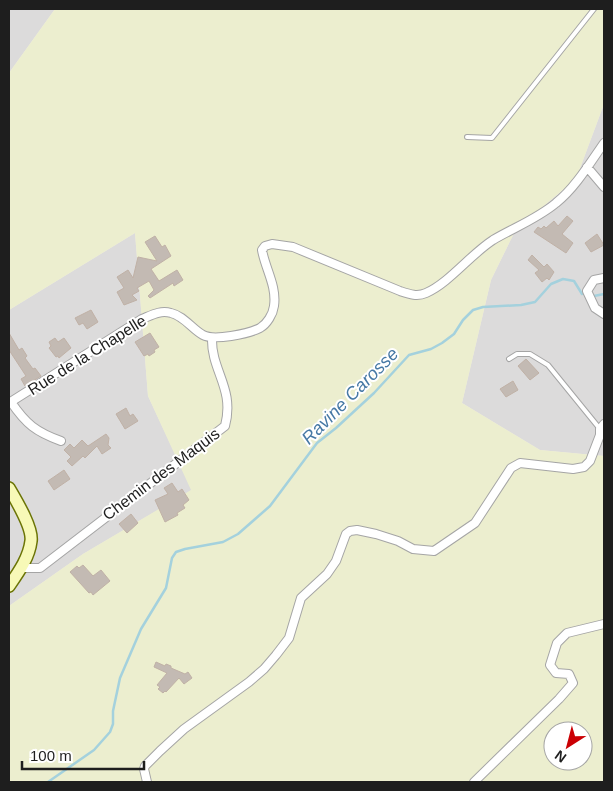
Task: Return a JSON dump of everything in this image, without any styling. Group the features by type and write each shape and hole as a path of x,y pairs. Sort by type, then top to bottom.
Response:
{"main road":[{"path":"9,488 23,514 32,540 22,568 9,586"}],"street":[{"path":"212,338 240,334 260,328 270,318 274,306 274,288 262,250 265,246 272,244 293,247 400,291 415,295 426,292 448,277 492,241 516,229 556,203 604,143"},
{"path":"586,167 604,187"},
{"path":"604,278 594,280 587,291 595,308 604,314"},
{"name":"Rue de la Chapelle","path":"61,441 44,435 33,428 23,419 10,402 142,319 157,312 172,313 203,335 212,338"},
{"name":"Chemin des Maquis","path":"22,568 40,568 225,426 228,412 227,394 212,350 212,338"},
{"path":"147,782 145,766 160,750 184,729 249,682 276,655 289,638 302,598 327,574 336,561 346,534 350,531 364,532 398,541 413,550 434,551 475,523 511,468 520,463 573,469 584,467 590,460 602,426"},
{"path":"474,782 573,683 569,674 556,673 550,665 557,643 567,633 604,624"}],"lane":[{"path":"467,137 492,138 594,9"},
{"path":"509,359 517,354 530,354 548,365 602,426"}],"shaded area":[{"path":"9,9 55,9 9,73"},
{"path":"604,104 604,456 540,450 462,403 491,280 516,229 576,179"},
{"path":"135,233 148,396 192,490 83,554 9,606 9,310"}],"green space":[{"path":"55,9 604,9 604,104 576,179 516,229 491,280 462,403 540,450 604,456 604,782 9,782 9,606 83,554 191,490 148,396 135,233 9,310 9,73"}],"building":[{"path":"567,216 573,221 562,234 573,243 566,253 534,232 538,227 541,229 544,226 546,228 554,221 558,226"},
{"path":"597,234 604,245 591,252 585,243"},
{"path":"155,236 162,247 165,245 171,256 151,269 159,281 177,270 183,280 174,286 173,283 150,298 148,296 154,290 149,281 137,288 139,291 132,295 137,300 124,305 117,292 124,288 117,277 128,270 133,278 138,257 157,261 145,242"},
{"path":"532,255 544,267 547,264 554,272 549,280 547,278 542,282 535,273 539,270 528,260"},
{"path":"91,310 98,322 87,329 83,323 79,325 75,318"},
{"path":"9,333 19,350 22,348 27,356 25,358 33,369 35,368 41,376 25,386 21,379 26,376 9,350"},
{"path":"150,333 159,347 149,356 148,354 144,356 135,342"},
{"path":"55,338 58,342 64,338 71,348 59,358 49,348 51,346 49,342"},
{"path":"526,359 539,373 530,380 518,366"},
{"path":"513,381 518,390 506,397 500,389"},
{"path":"126,408 130,416 133,414 138,421 125,429 116,414"},
{"path":"106,434 109,438 108,445 111,448 102,454 97,446 85,458 83,456 72,466 67,461 71,457 64,450 70,444 74,448 82,440 88,446"},
{"path":"64,470 70,479 54,490 48,481"},
{"path":"172,483 178,492 182,489 189,500 183,505 185,508 177,513 178,515 165,522 155,500 168,494 164,488"},
{"path":"131,514 138,523 127,533 119,524"},
{"path":"83,565 93,576 101,570 110,581 93,595 70,572 77,566 79,568"},
{"path":"156,662 165,666 166,664 171,666 171,668 185,674 188,672 192,678 184,684 179,678 163,693 158,689 160,687 157,685 167,673 154,667"}],"waterway":[{"name":"Ravine Carosse","path":"48,782 94,750 110,732 120,678 141,629 166,588 172,558 176,552 223,542 238,534 270,506 317,443 374,393 409,355 431,349 442,343 454,334 463,320 473,310 483,307 521,305 535,302 551,284 563,279 574,281 582,294"},
{"name":"Ravine Carosse","path":"594,296 604,294"}]}
